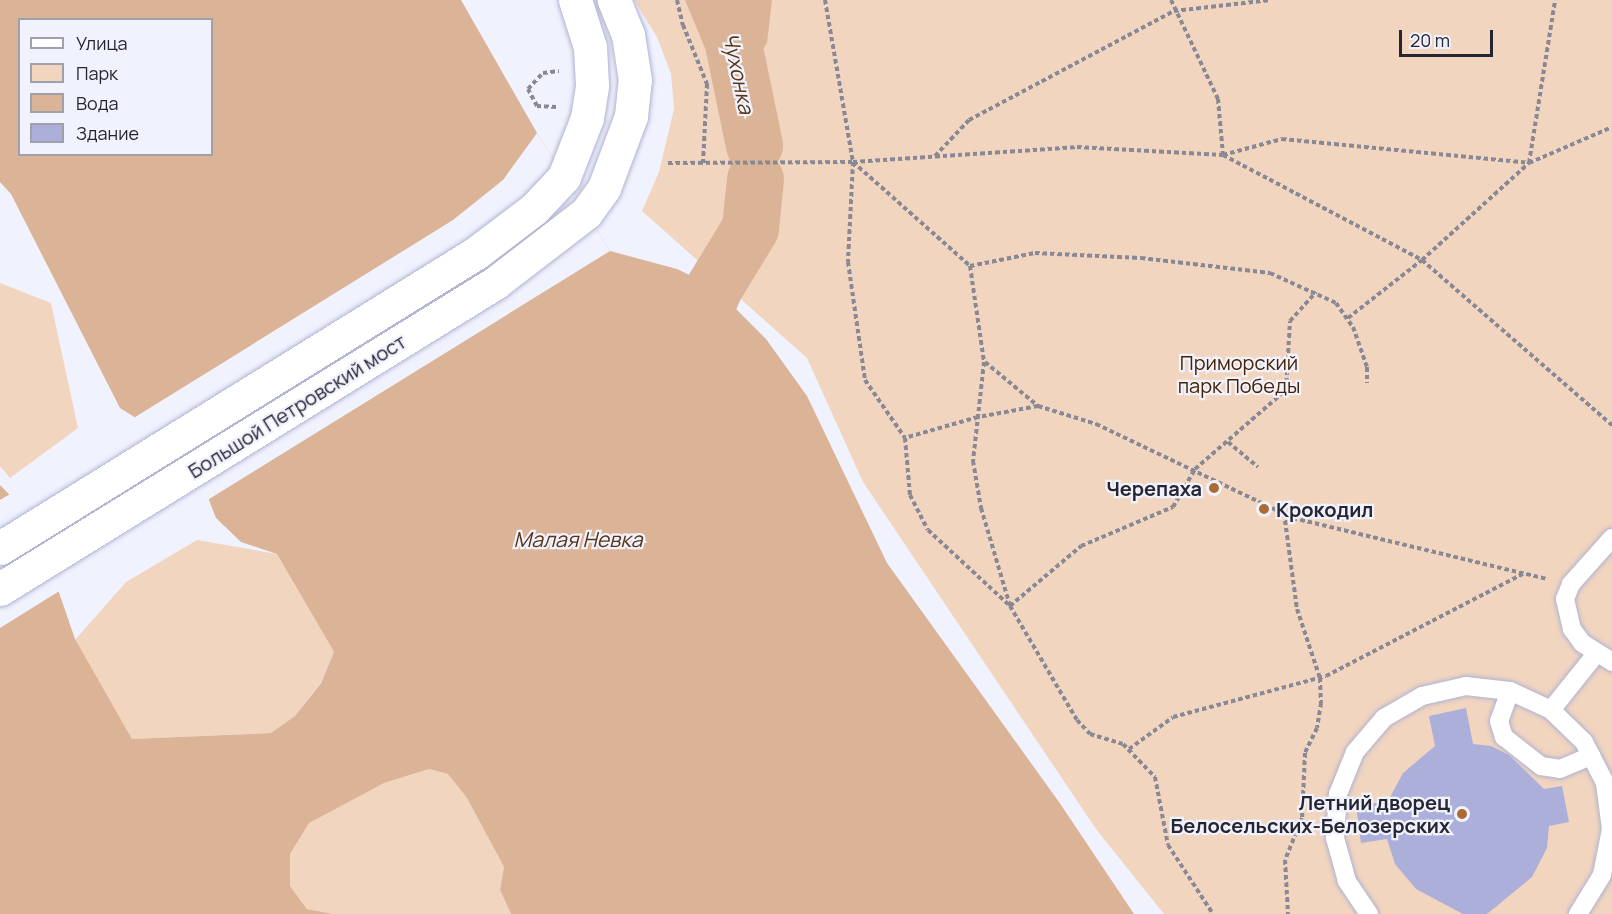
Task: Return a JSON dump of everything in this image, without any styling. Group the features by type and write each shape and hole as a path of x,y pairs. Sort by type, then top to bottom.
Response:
{"street":[{"name":"Большой Петровский мост","path":"0,548 476,253 534,208 564,177 579,148 592,84 590,47 575,0"},
{"name":"Большой Петровский мост","path":"0,589 502,278 586,213 604,188 632,116 635,80 628,35 614,0"}],"lane":[{"path":"1551,710 1604,658 1572,629 1566,613 1565,599 1571,584 1612,538"},
{"path":"1369,914 1347,881 1335,838 1338,794 1355,752 1384,718 1422,696 1466,686 1510,691 1551,710 1584,742 1605,783 1612,829 1602,875 1578,914"},
{"path":"1510,691 1499,721 1504,737 1541,766 1560,768 1591,756"}],"path":[{"path":"677,0 683,25 707,84 703,163"},
{"path":"825,0 853,162 848,262 865,380 905,438 910,495 928,530 1010,606"},
{"path":"1171,0 1174,11 1218,99 1223,155"},
{"path":"934,157 969,120 1174,11 1270,0"},
{"path":"1529,163 1555,0"},
{"path":"549,107 537,106 528,90 543,73 560,71"},
{"path":"1348,318 1422,260 1529,163 1612,127"},
{"path":"668,164 853,162 1077,147 1223,155 1282,139 1529,163"},
{"path":"1223,155 1422,260 1612,425"},
{"path":"853,162 970,266 984,362 973,461 981,508 1010,606 1077,720 1090,734 1129,749 1155,777 1168,845 1213,914"},
{"path":"970,266 1035,253 1141,258 1270,273 1336,303 1348,318 1367,367 1367,383"},
{"path":"1010,606 1081,546 1173,507 1195,469 1286,390 1290,321 1316,292"},
{"path":"984,362 1038,406 1096,424 1284,513 1523,574 1571,584"},
{"path":"905,438 978,417 1038,406"},
{"path":"1228,442 1258,467"},
{"path":"1284,513 1297,609 1320,678 1317,728 1305,753 1301,777 1302,818 1285,860 1288,914"},
{"path":"1129,749 1173,717 1320,678 1523,574"}],"green space":[{"name":"Приморский парк Победы","path":"634,0 1612,0 1612,914 1164,914 1096,829 863,482 807,358 642,211 659,172 674,109 671,74 657,37"},
{"path":"0,283 51,303 78,428 10,478 0,466"},
{"path":"197,540 277,554 334,652 321,682 295,716 272,733 132,739 75,640 126,582"},
{"path":"429,769 448,774 467,798 504,867 500,890 511,914 333,914 307,909 290,886 290,854 309,822 384,783"}],"water":[{"name":"Малая Невка","path":"0,0 461,0 537,133 610,251 677,269 714,287 766,339 807,396 887,563 1059,802 1134,914 511,914 500,890 504,867 467,798 448,774 429,769 384,783 309,823 290,854 290,886 307,909 333,914 0,914 0,485 34,520 75,639 132,739 271,733 295,716 321,683 334,652 277,554 241,542 216,518 190,452 120,408 11,194 0,182"},
{"path":"685,0 772,0 767,43 753,64 740,68 707,53"}],"pier":[{"path":"537,133 610,251 206,501 187,454 132,419 453,220 503,180"},
{"path":"12,493 36,518 61,590 0,628 0,500"}],"building":[{"name":"Летний дворец Белосельских-Белозерских","path":"1466,708 1473,744 1491,746 1509,755 1544,789 1562,786 1569,822 1549,826 1547,848 1532,877 1487,914 1463,914 1416,889 1395,864 1387,839 1361,843 1356,806 1388,801 1403,773 1435,746 1429,716"}],"waterway":[{"name":"Чухонка","path":"724,0 754,145"},
{"name":"Чухонка","path":"683,360 714,287 750,228 755,179"}],"place":[{"name":"Черепаха","path":"1214,488"},
{"name":"Крокодил","path":"1264,509"},
{"name":"Летний дворец Белосельских-Белозерских","path":"1462,814"}]}
